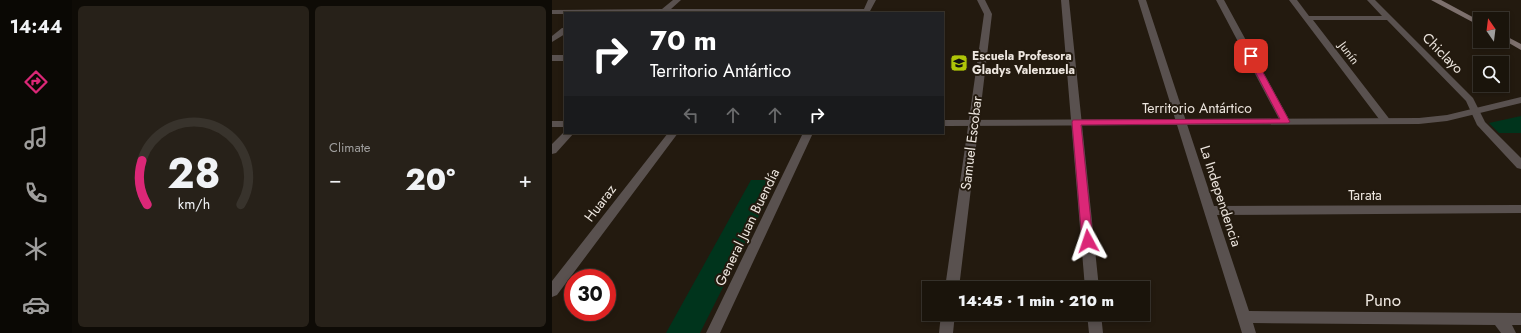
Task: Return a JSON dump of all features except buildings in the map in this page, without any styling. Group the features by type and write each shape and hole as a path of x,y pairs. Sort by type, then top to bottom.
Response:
{"main road":[{"path":"1435,0 1473,20"},
{"path":"1509,40 1521,47"}],"street":[{"path":"665,11 677,0"},
{"path":"552,12 866,12 872,0"},
{"name":"Samuel Escobar","path":"953,281 988,14 981,0"},
{"path":"1065,0 1091,281"},
{"name":"La Independencia","path":"1142,0 1249,333"},
{"path":"1220,0 1285,122"},
{"name":"Junín","path":"1293,0 1386,121"},
{"name":"Chiclayo","path":"1371,0 1470,100 1481,123 1521,165"},
{"path":"1307,18 1388,18"},
{"path":"552,40 564,31"},
{"path":"552,58 564,58"},
{"name":"Territorio Antártico","path":"944,123 1436,120 1521,100"},
{"path":"552,124 564,124"},
{"path":"552,150 568,134"},
{"name":"Huaraz","path":"552,291 671,134"},
{"name":"General Juan Buendía","path":"713,333 808,134"},
{"name":"Tarata","path":"1210,211 1521,209"},
{"name":"Puno","path":"1244,317 1521,319"},
{"path":"1499,319 1509,333"},
{"path":"946,333 947,321"},
{"path":"1095,321 1096,333"}],"green space":[{"path":"1521,116 1521,133 1499,133 1489,123"},
{"path":"751,180 777,180 700,333 666,333"}],"place":[{"name":"Escuela Profesora Gladys Valenzuela","path":"959,63"}],"route":[{"path":"1088,241 1076,122 1285,122 1251,56"}]}
